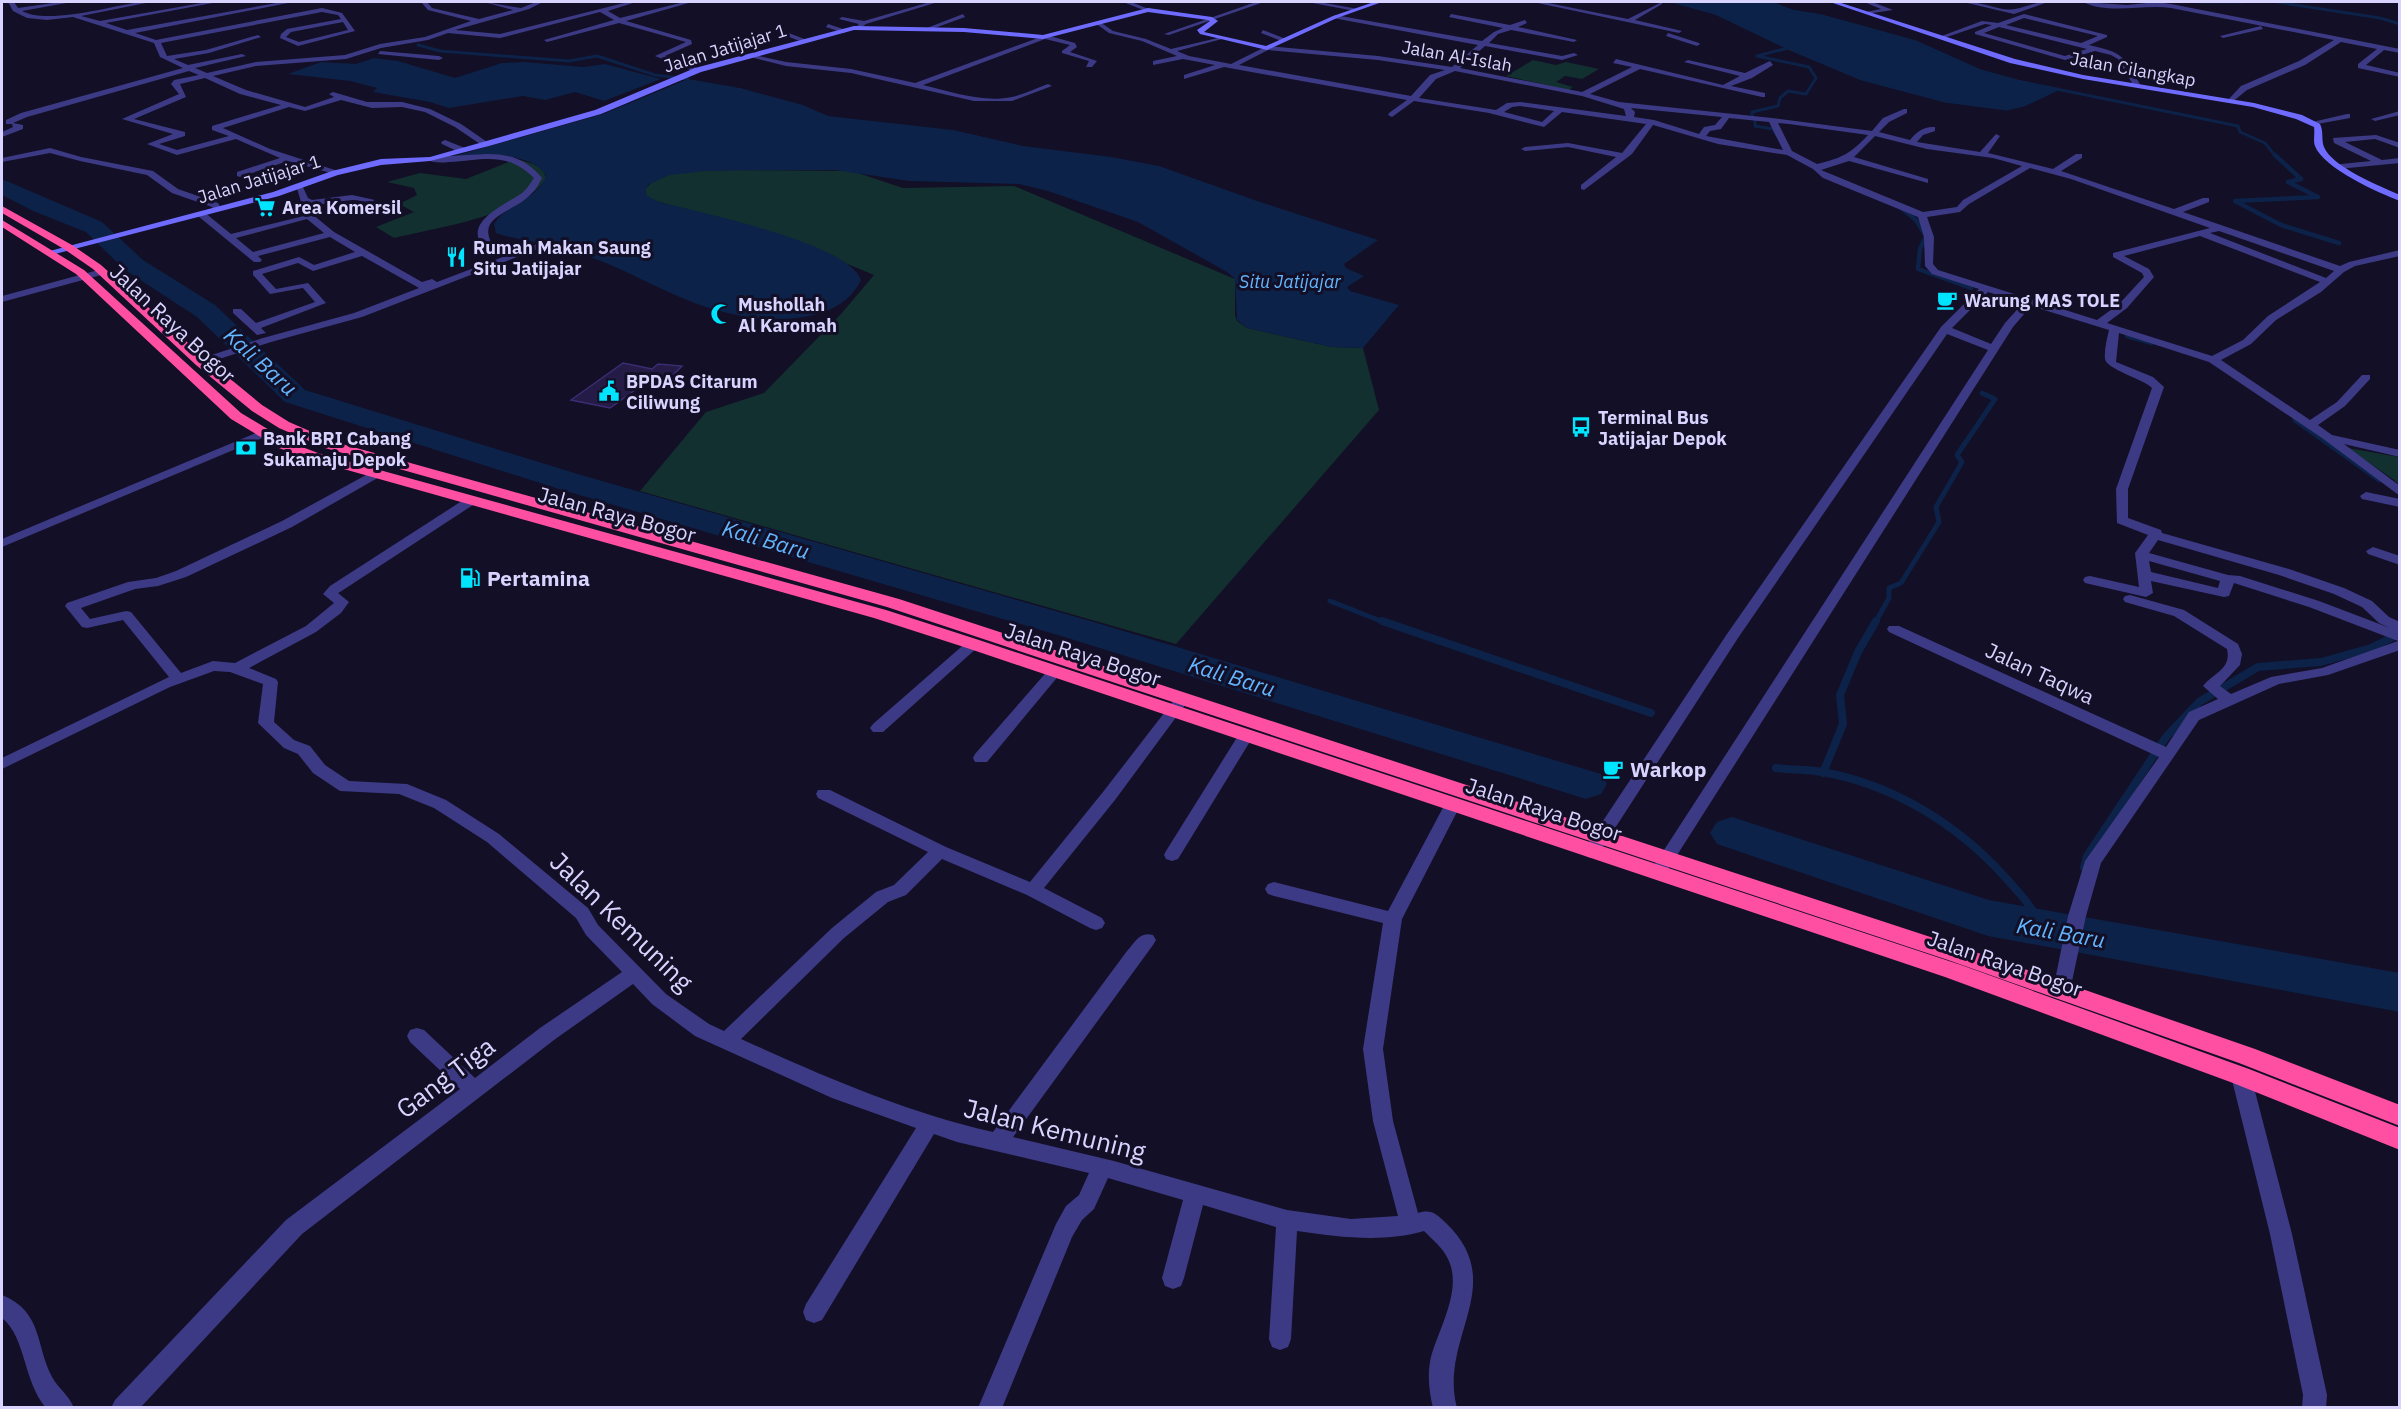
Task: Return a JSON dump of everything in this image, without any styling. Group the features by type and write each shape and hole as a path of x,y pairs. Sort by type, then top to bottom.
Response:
{"highway":[{"name":"Jalan Raya Bogor","path":"2,209 68,247 102,272 201,362 257,408 305,436 330,445 893,603 1178,704 1596,844 2062,990 2247,1056 2400,1116"},
{"name":"Jalan Raya Bogor","path":"2,222 85,276 220,401 263,434 313,456 880,614 1055,671 1178,704 1246,735 1452,806 1596,844"},
{"path":"570,527 583,516"},
{"name":"Jalan Raya Bogor","path":"1663,866 2241,1076 2400,1139"}],"street":[{"path":"11,2 15,10 29,17 73,15 148,2"},
{"path":"15,10 69,2"},
{"path":"100,23 215,2"},
{"path":"127,32 290,2 303,13"},
{"path":"423,2 427,8 480,21"},
{"path":"487,2 522,10"},
{"path":"237,136 184,152 173,153 151,144 182,134 126,120 135,114 180,98 183,95 175,84 201,75 256,64 330,60 380,46 422,40 522,10 540,2"},
{"path":"448,31 499,37 633,2"},
{"path":"547,40 689,2"},
{"path":"842,19 862,25 933,2"},
{"path":"1128,2 1148,10"},
{"path":"1167,34 1262,2"},
{"path":"1310,2 1355,9"},
{"path":"1187,77 1229,65 1335,17 1379,2"},
{"path":"1536,2 1679,31 1667,36 1696,44"},
{"name":"Jalan Cilangkap","path":"1833,2 2013,62 2083,77 2232,101 2286,113 2312,123"},
{"path":"1867,2 1890,10 1868,13"},
{"path":"1966,2 2014,12"},
{"path":"1942,37 2045,2"},
{"path":"2085,2 2127,7 2163,5 2400,51"},
{"path":"1630,20 1660,3"},
{"path":"1590,13 1601,8"},
{"path":"156,42 303,13 331,10 340,14 345,20 351,32 296,44 283,38 285,33 292,29 345,20"},
{"path":"602,10 620,21 689,41 690,43 659,56 698,70"},
{"name":"Jalan Jatijajar 1","path":"51,252 218,210 299,187 335,173 381,162 430,159 486,144 598,112 698,70 754,57 862,25 893,30 930,28 1044,37 1148,10 1210,18"},
{"path":"73,15 156,42 163,56 186,69 243,92 305,109 341,97"},
{"path":"930,28 963,16"},
{"path":"1451,16 1574,40"},
{"path":"2083,45 2105,36 2028,16 2020,16 1976,33 2065,58 2096,48"},
{"path":"1335,17 1564,58 1574,55"},
{"path":"1210,18 1215,22 1200,31 1266,48"},
{"path":"1442,36 1478,21"},
{"path":"1392,115 1413,99 1433,77 1454,69 1478,49 1482,42 1496,33 1525,22"},
{"path":"1986,22 2096,48 2121,58 2136,84 2134,85"},
{"path":"1098,23 1111,32 1144,40 1183,57 1413,99 1499,112 1544,125 1560,110"},
{"path":"2223,36 2250,32 2267,25"},
{"path":"536,26 566,34"},
{"path":"828,26 844,31"},
{"path":"1263,32 1284,40"},
{"path":"786,34 806,41"},
{"path":"207,41 227,37"},
{"path":"163,56 207,52 258,37"},
{"path":"917,85 1044,37 1073,44 1074,47 1064,52 1093,61 1089,65"},
{"path":"1170,52 1220,38"},
{"path":"2232,101 2244,88 2301,63 2339,39"},
{"path":"163,56 196,44"},
{"name":"Jalan Al-Islah","path":"1266,48 1378,58 1454,69 1583,94 1620,104 1772,120 1873,134 1926,147 1982,155 2056,171 2177,211 2341,270"},
{"path":"2382,48 2361,66 2400,75"},
{"path":"359,53 439,58"},
{"path":"2,135 20,127 9,122 15,118 186,69 242,57"},
{"path":"754,57 786,64 851,70 974,99 1012,100 1048,86"},
{"path":"1156,63 1183,57"},
{"path":"1616,61 1762,95"},
{"path":"1688,62 1749,76"},
{"path":"1724,87 1749,76 1770,63"},
{"path":"1583,94 1639,67"},
{"path":"1382,93 1393,85"},
{"path":"1527,105 1548,88"},
{"path":"331,93 378,106 396,104 419,107 469,132 486,144"},
{"path":"1620,104 1631,112 1630,118"},
{"path":"289,105 215,128 267,151 335,173"},
{"path":"1499,112 1510,105 1527,105 1630,118 1718,142 1789,153 1816,167 1826,176 1922,215 1959,209 1966,202 2030,165"},
{"path":"1742,117 1750,110"},
{"path":"1816,167 1848,158 1886,120 1904,111"},
{"path":"2375,119 2400,114"},
{"path":"1701,137 1707,129 1718,127 1727,116"},
{"path":"2312,123 2348,116"},
{"path":"1772,120 1789,153"},
{"path":"1584,187 1635,147 1651,122"},
{"path":"2312,123 2319,130 2318,143 2321,151 2362,180 2400,198"},
{"path":"1912,142 1920,133 1932,129"},
{"path":"1982,155 1996,136"},
{"path":"2380,162 2336,140 2376,137 2400,146"},
{"path":"445,142 462,150"},
{"path":"1525,149 1568,145 1624,156"},
{"path":"2,160 50,150 80,159 131,168 150,173 175,190 215,205 218,210"},
{"path":"430,159 499,155 524,164 538,178 528,193 488,219 482,233 483,240 492,252"},
{"path":"2056,171 2079,156"},
{"path":"240,174 288,158"},
{"path":"1848,158 1925,181"},
{"path":"2341,167 2400,160"},
{"path":"299,187 304,200 313,203 354,195 371,200"},
{"path":"2177,211 2206,200"},
{"path":"201,214 269,269"},
{"path":"1922,215 1929,237 1928,264 1935,272 2213,360 2326,436 2400,492"},
{"path":"229,237 309,216 331,234 421,286 446,277"},
{"path":"2100,323 2124,306 2149,277 2146,271 2116,255 2219,228"},
{"path":"251,255 331,234"},
{"path":"2203,234 2326,281"},
{"path":"201,362 267,340 358,315 543,245"},
{"path":"256,326 321,303 305,285 273,291 255,273 298,260 313,268 361,252"},
{"path":"2213,360 2247,342 2272,318 2317,290 2341,270 2361,262 2400,253"},
{"path":"2,299 102,272"},
{"path":"1596,844 1738,628 1945,329 1984,289"},
{"path":"1663,866 2009,325 2029,302"},
{"path":"237,311 256,326 267,340"},
{"path":"2114,328 2110,360 2112,364 2149,380 2158,387 2122,489 2122,520 2155,532 2155,536"},
{"path":"1945,329 1994,349"},
{"path":"2310,425 2319,421 2352,393 2366,376"},
{"path":"2,543 263,434"},
{"path":"2326,436 2400,454"},
{"path":"178,678 126,615 87,624 72,606 133,585 158,582 181,574 287,524 377,473"},
{"path":"2366,496 2400,503"},
{"path":"236,669 290,641 341,607 342,602 330,594 335,589 472,500"},
{"path":"2155,536 2142,555 2148,592 2087,584 2173,610 2224,640 2235,652 2234,666 2226,675 2211,684 2221,695"},
{"path":"2155,536 2284,572 2339,591 2367,604 2396,632"},
{"path":"2373,551 2400,561"},
{"path":"2142,555 2278,592 2396,632"},
{"path":"2145,575 2217,593 2224,593 2227,579"},
{"name":"Jalan Taqwa","path":"1894,629 2157,751"},
{"path":"878,728 973,644"},
{"path":"2062,990 2077,916 2093,861 2157,751 2194,716 2221,695 2276,680 2323,672 2352,664 2400,645"},
{"name":"Jalan Kemuning","path":"2,764 178,678 213,666 236,669 271,682 266,723 289,744 304,750 319,769 345,787 401,788 440,804 493,838 582,913 592,930 659,999 702,1030 839,1092 957,1133 1102,1167 1287,1220 1350,1229 1419,1223"},
{"path":"981,758 1055,671"},
{"path":"1033,890 1178,704"},
{"path":"1172,855 1246,735"},
{"path":"824,794 940,851 1033,890 1096,923"},
{"path":"1444,1407 1440,1382 1441,1367 1456,1319 1463,1279 1461,1264 1456,1251 1419,1223 1383,1121 1373,1049 1393,919 1452,806"},
{"path":"726,1041 838,933 882,897 900,890 940,851"},
{"path":"1274,889 1393,919"},
{"path":"998,1142 1147,940"},
{"name":"Gang Tiga","path":"123,1407 294,1227 473,1089 633,974"},
{"path":"417,1036 473,1089"},
{"path":"2241,1076 2282,1234 2315,1395 2314,1407"},
{"path":"814,1312 930,1123"},
{"path":"990,1407 1070,1219 1088,1202 1102,1167"},
{"path":"1173,1278 1195,1194"},
{"path":"1280,1339 1287,1220"},
{"path":"2,1306 14,1312 23,1325 44,1387 62,1407"}],"green space":[{"path":"1533,60 1556,65 1566,62 1599,69 1582,79 1565,76 1556,82 1573,87 1569,90 1506,76"},
{"path":"516,159 539,167 543,170 546,179 534,192 517,203 476,219 394,238 376,227 414,212 399,204 417,195 414,188 387,182 420,173 466,179"},
{"path":"730,170 852,171 903,188 1014,186 1235,279 1235,315 1237,321 1247,328 1332,347 1363,348 1379,410 1176,644 640,491 706,412 764,393 841,314 874,275 766,230 659,202 647,197 645,190 651,183 672,174"},
{"path":"2348,448 2399,457 2399,485 2394,480"}],"water":[{"path":"1675,2 1769,2 1792,11 1822,16 1916,42 1981,71 2058,89 2024,105 2006,109 1945,101 1862,79 1788,48 1715,13"},
{"path":"374,58 398,61 455,78 502,63 525,62 583,67 605,64 661,79 604,101 575,92 545,100 523,96 449,108 430,102 373,92 377,88 350,81 288,74 321,62 356,64"},
{"name":"Situ Jatijajar","path":"688,79 740,88 803,105 828,116 953,130 1023,146 1111,157 1159,166 1378,240 1344,264 1346,268 1364,276 1347,287 1350,291 1399,305 1363,348 1332,347 1247,328 1237,320 1235,279 1227,272 1138,222 1048,191 1019,184 909,181 835,170 771,170 705,171 670,175 649,184 645,190 647,196 659,202 737,221 802,242 850,266 861,280 849,297 832,308 812,315 766,319 743,316 721,312 689,301 576,252 496,233 494,224 499,217 537,190 546,175 528,161 516,158 451,157 603,114"}],"building":[{"name":"BPDAS Citarum Ciliwung","path":"623,363 652,369 658,364 682,366 666,382 649,380 610,408 571,400"}],"waterway":[{"path":"1675,2 1715,13 1788,48"},
{"path":"1769,2 1792,11 1822,16 1916,42 1981,71 2057,89"},
{"path":"2199,2 2243,2"},
{"path":"2277,2 2380,18 2400,24"},
{"path":"418,45 440,51 569,61 597,56 655,75 688,79"},
{"path":"1752,116 1752,112 1778,106 1780,98 1788,91 1806,94 1816,78 1809,67 1757,56 1788,48"},
{"path":"1788,48 1862,79 1945,101 2006,109 2024,105 2057,89"},
{"path":"2057,89 2238,126 2240,132 2265,143 2276,157"},
{"path":"1755,120 1755,126 1773,129 1777,136"},
{"path":"2275,155 2301,179 2288,182 2318,197 2235,201 2281,225 2339,243"},
{"name":"Kali Baru","path":"2,186 41,206 94,227 134,265 206,311 295,396 570,482 1074,628 1586,784"},
{"path":"1900,207 1916,220 1926,236 1920,249 1918,269 1971,288"},
{"path":"2127,336 2152,343"},
{"path":"1875,623 1889,598 1889,588 1901,583 1939,522 1936,507 1962,462 1957,455 1995,399 1982,393"},
{"path":"2295,420 2379,480"},
{"path":"1330,601 1386,623"},
{"path":"1382,621 1651,713"},
{"path":"1823,773 1843,724 1840,695 1858,652 1876,621"},
{"path":"2084,867 2087,856 2166,737 2199,702 2258,667 2321,662 2371,648 2397,635"},
{"path":"1776,768 1823,773"},
{"path":"1823,773 1848,778 1898,796 1944,823 1986,857 2004,876 2025,900 2041,928"},
{"name":"Kali Baru","path":"1732,833 1988,918 2400,993"}],"place":[{"name":"Area Komersil","path":"265,207"},
{"name":"Rumah Makan Saung Situ Jatijajar","path":"456,257"},
{"name":"Warung MAS TOLE","path":"1947,300"},
{"name":"Mushollah Al Karomah","path":"721,314"},
{"name":"BPDAS Citarum Ciliwung","path":"609,391"},
{"name":"Terminal Bus Jatijajar Depok","path":"1581,427"},
{"name":"Bank BRI Cabang Sukamaju Depok","path":"246,448"},
{"name":"Pertamina","path":"470,578"},
{"name":"Warkop","path":"1613,769"}]}
